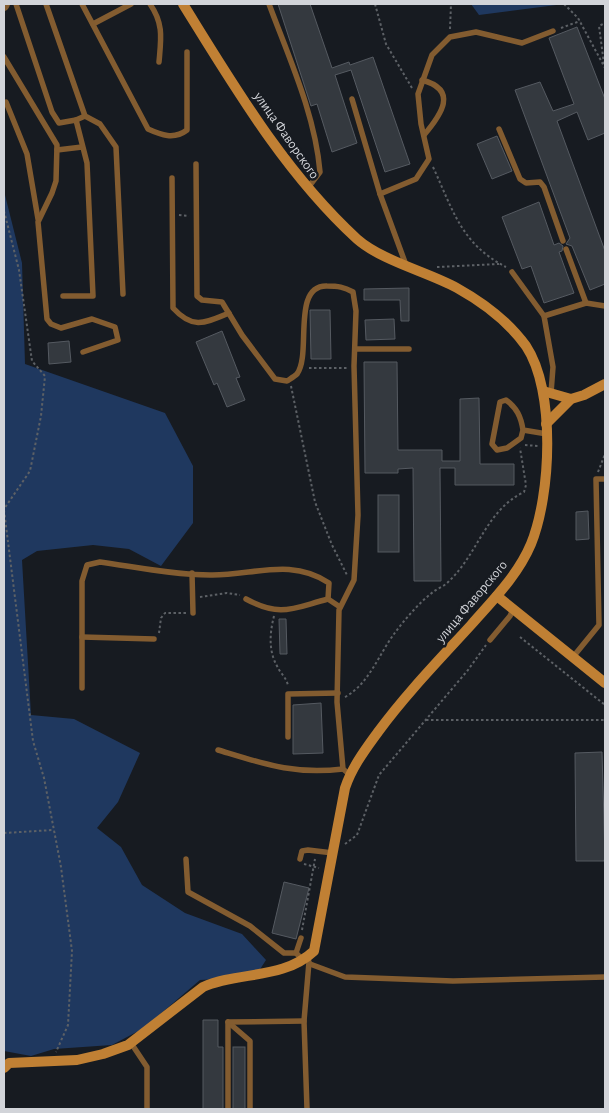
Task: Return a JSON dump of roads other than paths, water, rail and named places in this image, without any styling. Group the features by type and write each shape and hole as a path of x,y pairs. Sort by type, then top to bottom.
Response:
{"street":[{"name":"улица Фаворского","path":"183,4 218,60 308,189 360,241 407,267 455,287 486,305 510,326 528,349 547,392 544,491 538,524 526,552 496,596 395,709 346,772 332,854 306,957"},
{"path":"547,429 572,399 605,384"},
{"path":"547,392 572,399"},
{"path":"496,596 605,683"},
{"path":"5,1065 52,1062 103,1054 131,1043 204,987 217,981 266,974 306,957"}],"lane":[{"path":"16,4 52,112 59,122 76,120 85,116"},
{"path":"46,4 85,116 100,124 116,147 123,294"},
{"path":"82,4 148,129 162,136 179,136 187,130 187,52"},
{"path":"93,24 118,6 131,4"},
{"path":"150,4 159,16 161,35 158,62"},
{"path":"269,4 310,117 319,155 320,172 308,189"},
{"path":"380,194 416,180 429,159 418,98 422,80 432,55 447,40 476,32 522,43 553,32"},
{"path":"4,57 54,139 57,150 54,187 38,222"},
{"path":"422,80 435,83 443,94 443,104 439,118 424,135"},
{"path":"352,99 380,194 407,267"},
{"path":"6,102 27,154 38,222 46,309 51,324 61,328 92,318 115,327 118,340 83,352"},
{"path":"63,296 93,296 87,163 76,120"},
{"path":"499,129 520,180 526,183 540,182 544,187 562,241"},
{"path":"57,150 82,147"},
{"path":"196,164 197,296 202,300 222,302 275,379 289,379 297,374 302,361 304,311 312,292 322,286 343,287 353,292 356,311 354,368 358,514 354,580 340,607 338,694 346,772 316,772 282,768 218,750"},
{"path":"172,178 173,308 181,317 190,322 201,324 229,313"},
{"path":"566,249 586,304"},
{"path":"512,272 544,316 553,368 547,392"},
{"path":"544,316 586,304 605,306"},
{"path":"355,350 409,349"},
{"path":"506,400 514,406 521,419 523,430 521,438 507,448 497,450 492,444 500,402 506,400"},
{"path":"523,430 547,429"},
{"path":"573,657 602,625 596,479 605,479"},
{"path":"82,688 82,581 87,565 100,562 209,576 295,570 314,573 329,583 328,599"},
{"path":"192,573 193,613"},
{"path":"246,599 275,611 328,599 340,607"},
{"path":"490,640 513,610"},
{"path":"82,636 154,639"},
{"path":"288,737 288,694 338,694"},
{"path":"300,859 302,851 308,850 332,854"},
{"path":"186,859 188,892 250,926 284,953 306,957 345,977 453,981 605,977"},
{"path":"301,938 306,957 304,1021 307,1109"},
{"path":"228,1022 304,1021"},
{"path":"228,1022 228,1109"},
{"path":"228,1022 250,1041 250,1109"},
{"path":"131,1043 147,1067 146,1109"}]}
